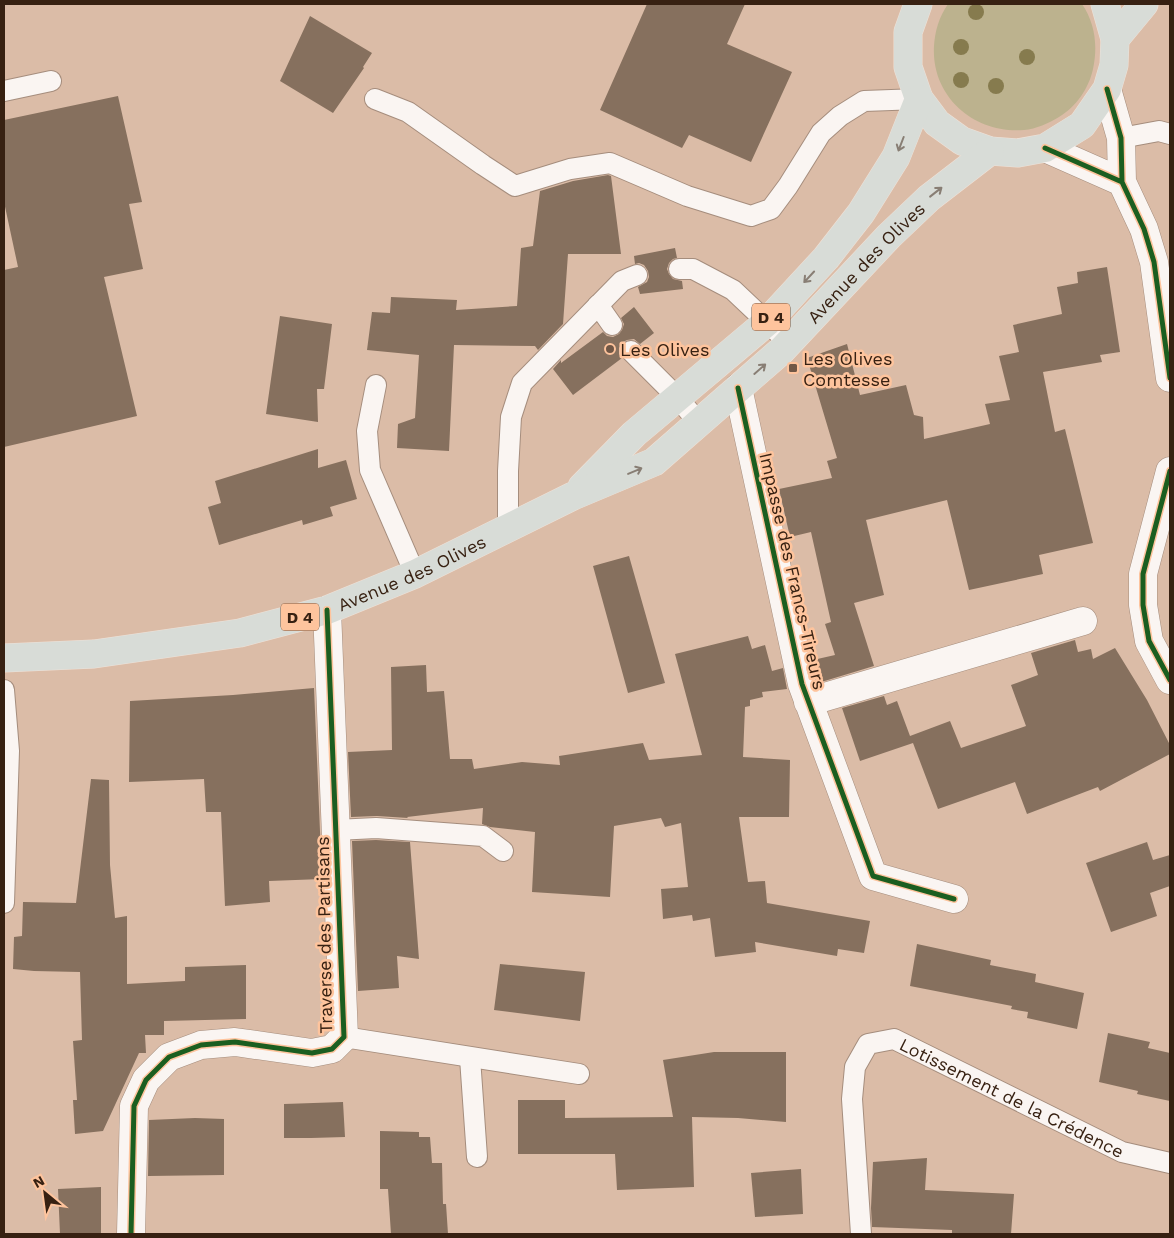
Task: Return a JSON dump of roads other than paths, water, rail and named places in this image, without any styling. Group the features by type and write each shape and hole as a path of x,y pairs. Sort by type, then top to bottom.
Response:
{"main road":[{"path":"918,4 908,32 908,67 919,99 937,123 962,141 990,151 1018,153 1045,148 1082,125 1107,90 1114,65 1115,39 1105,4"},
{"path":"1115,39 1144,4"},
{"name":"Avenue des Olives","path":"573,496 634,434 767,322 826,258 861,214 896,157 919,99"},
{"name":"Avenue des Olives","path":"4,658 94,654 240,633 327,610 416,574 573,496 654,462 781,352 896,230 929,198 990,151"}],"street":[{"path":"1107,90 1121,138 1122,182 1144,229 1154,262 1170,378"},
{"path":"1045,148 1122,182"},
{"name":"Impasse des Francs-Tireurs","path":"738,388 802,684 873,876 954,899"},
{"path":"1170,471 1143,574 1143,605 1149,641 1170,680"},
{"name":"Traverse des Partisans","path":"131,1234 134,1106 146,1080 169,1057 201,1045 235,1042 312,1053 332,1049 344,1037 327,610"},
{"name":"Impasse des Francs-Tireurs","path":"808,702 1083,621"}],"lane":[{"path":"4,91 51,82"},
{"path":"375,99 408,112 515,186 570,169 610,163 687,196 751,216 771,210 821,133 840,116 864,101 919,99"},
{"path":"1121,138 1159,131 1170,134"},
{"path":"679,270 693,268 733,290 789,343"},
{"path":"508,528 508,471 511,416 522,383 622,281 636,275"},
{"path":"598,305 612,326"},
{"path":"631,351 677,397 699,423"},
{"path":"376,385 367,431 370,470 416,574"},
{"path":"4,690 9,751 4,903"},
{"path":"336,830 376,828 483,836 503,851"},
{"path":"344,1037 579,1074"},
{"name":"Lotissement de la Crédence","path":"860,1234 852,1100 855,1067 868,1044 894,1039 1122,1152 1170,1164"},
{"path":"470,1058 478,1157"}],"place":[{"name":"Les Olives","path":"610,349"},
{"name":"Les Olives Comtesse","path":"793,368"}]}
